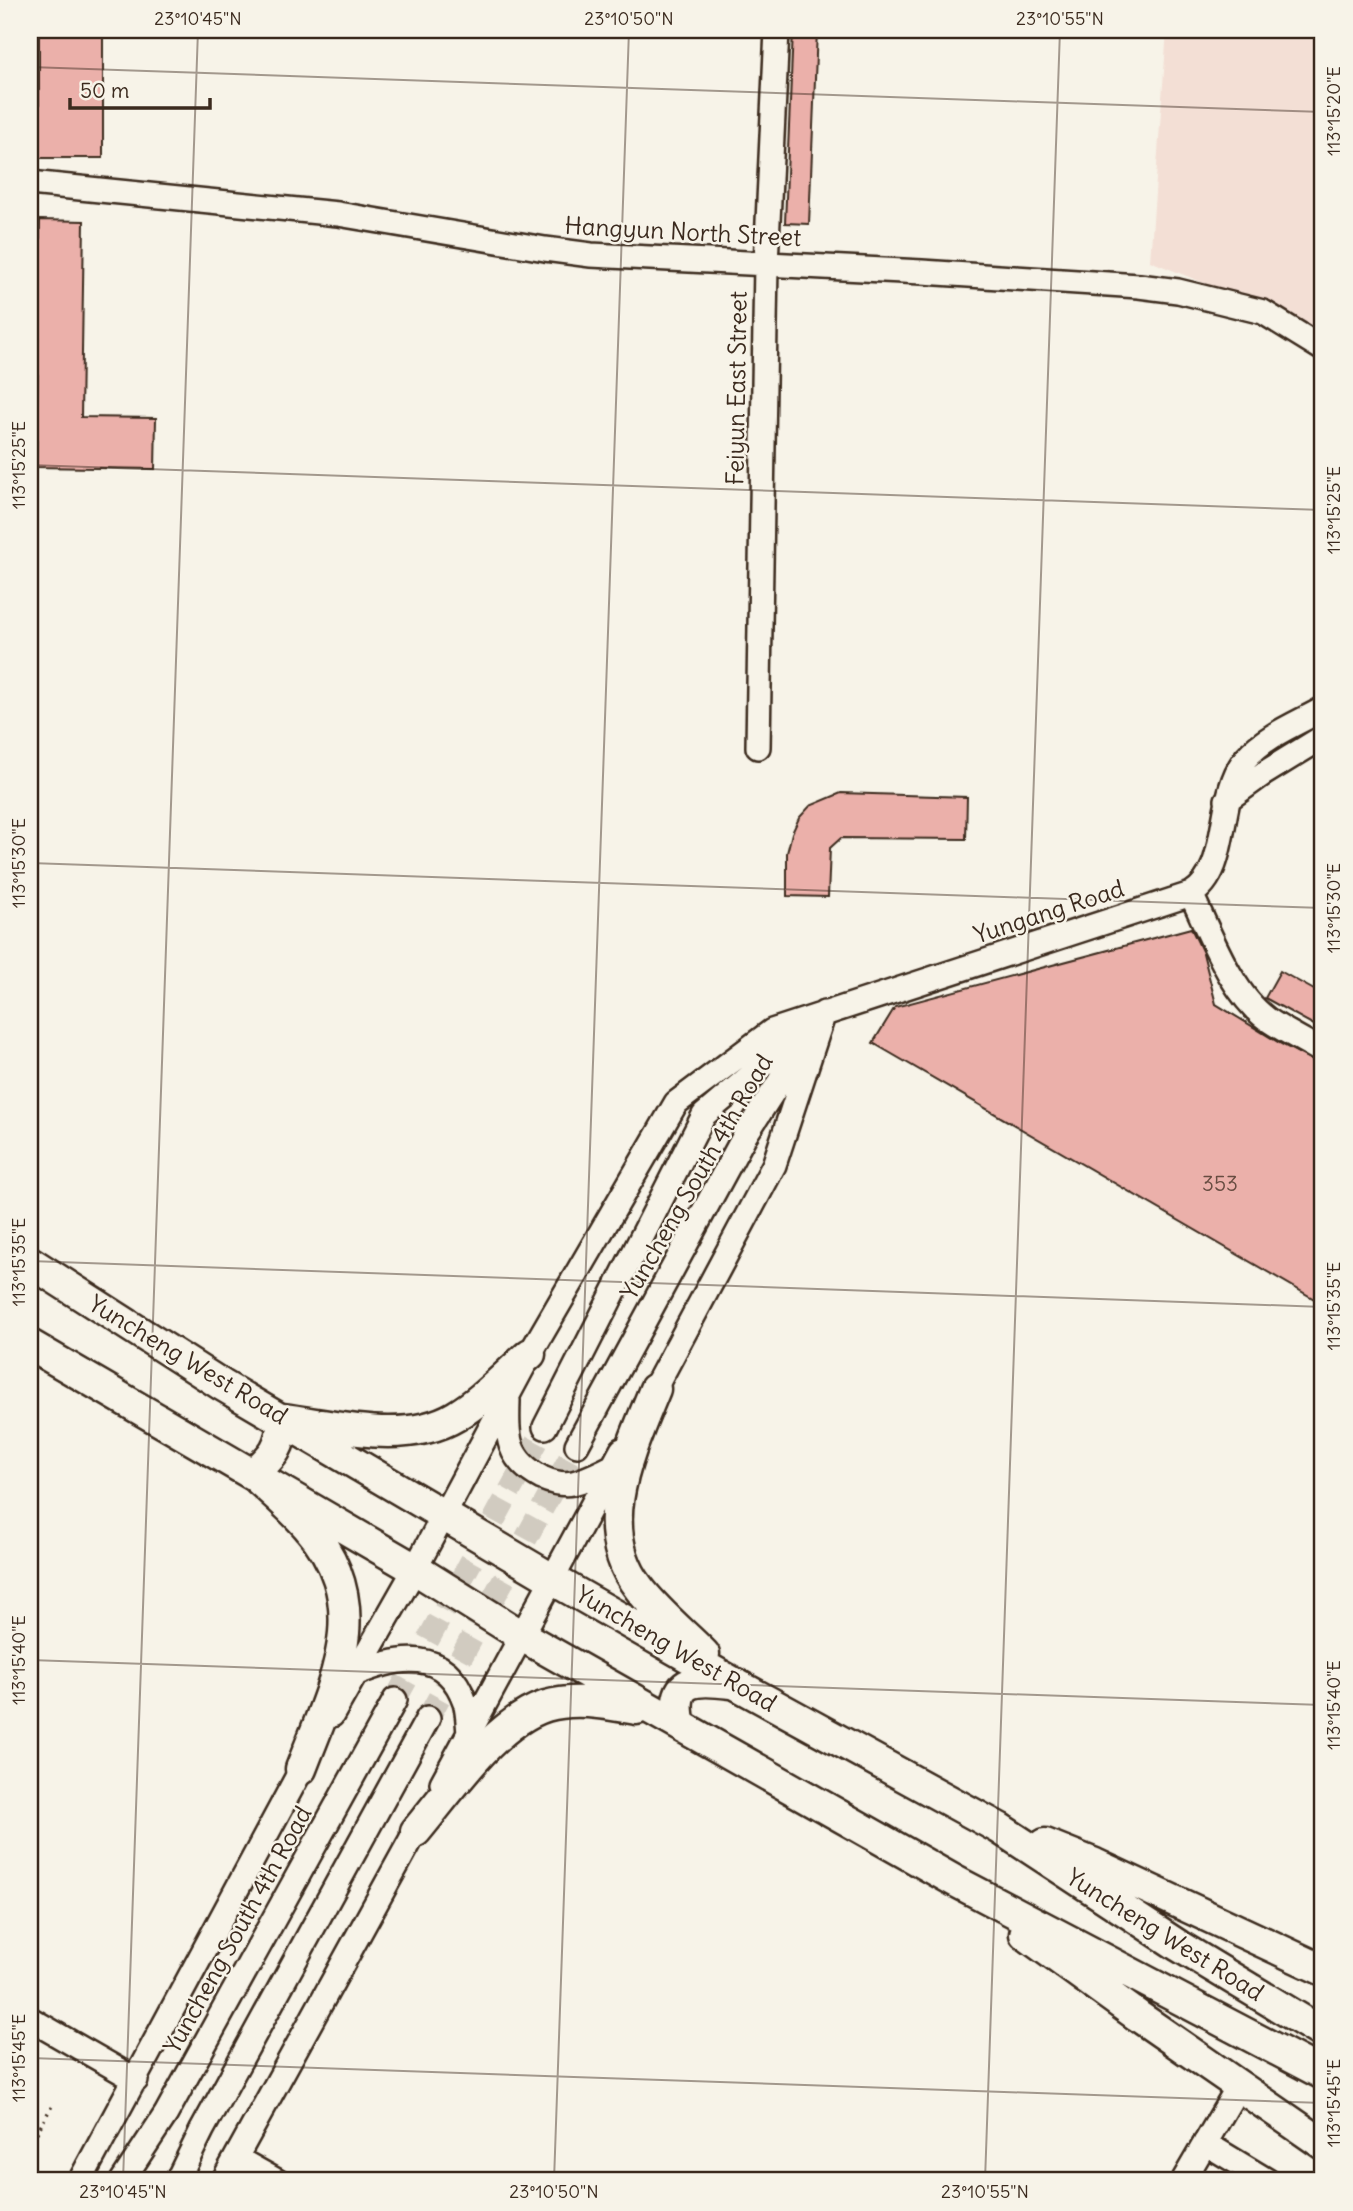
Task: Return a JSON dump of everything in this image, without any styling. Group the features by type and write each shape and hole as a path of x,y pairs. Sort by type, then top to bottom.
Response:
{"main road":[{"name":"Yuncheng West Road","path":"30,1262 222,1385 552,1579 734,1684 999,1828 1179,1946 1323,2033"},
{"name":"Yuncheng West Road","path":"30,1345 415,1569 522,1636 955,1881 1323,2074"},
{"path":"301,1769 342,1656 345,1633 344,1600 334,1565 309,1527 253,1474 272,1456 282,1441 283,1419 378,1431 432,1427 455,1417 472,1405 530,1354"},
{"path":"655,1389 620,1483 617,1506 619,1548 627,1570 638,1588 734,1684"},
{"path":"416,1831 491,1742 512,1723 547,1706 577,1702 600,1703 639,1709 680,1725 677,1698 684,1687 697,1681 734,1684"},
{"path":"999,1828 1086,1860 1323,1970"},
{"path":"955,1881 1078,1973 1323,2144"}],"street":[{"name":"Feiyun East Street","path":"758,747 766,264 777,30"},
{"name":"Hangyun North Street","path":"30,183 338,214 591,255 1139,286 1178,291 1263,312 1323,349"},
{"path":"1323,709 1259,746 1246,759 1237,773 1227,800 1212,870 1206,882 1191,894 1227,969 1243,995 1265,1018 1323,1052"},
{"path":"1227,800 1323,737"},
{"name":"Yungang Road","path":"80,2181 301,1769 445,1516 530,1354 676,1103 772,1031 1191,894"},
{"path":"223,2181 469,1734 774,1165 824,1013"},
{"name":"Yuncheng South 4th Road","path":"545,1427 704,1115 824,1013"},
{"name":"Yuncheng South 4th Road","path":"577,1445 744,1137 824,1013"},
{"path":"509,1393 508,1421 512,1451 517,1460 534,1474 548,1481 564,1484 614,1466"},
{"path":"355,1674 403,1660 422,1660 443,1669 458,1685 466,1704 469,1734"},
{"name":"Yuncheng South 4th Road","path":"122,2181 166,2114 395,1700"},
{"path":"177,2181 202,2130 428,1718"},
{"path":"30,2019 136,2080"},
{"path":"1183,2181 1238,2087"},
{"path":"1205,2143 1268,2181"},
{"path":"236,2158 277,2181"}],"path":[{"path":"30,2145 53,2104"}],"shaded area":[{"path":"1167,30 1323,30 1323,332 1150,261"}],"building":[{"path":"39,30 103,30 103,158 39,158"},
{"path":"793,30 817,30 809,224 785,223"},
{"path":"40,220 84,221 81,417 156,418 155,469 36,467"},
{"path":"841,793 967,797 966,839 841,838 830,848 828,897 787,896 787,853 799,818 810,806"},
{"path":"1191,928 1203,953 1216,1004 1323,1066 1323,1304 873,1043 895,1007"},
{"path":"1280,971 1323,995 1323,1030 1265,998"}],"tunnel":[{"path":"395,1700 545,1427"},
{"path":"428,1718 577,1445"}]}
